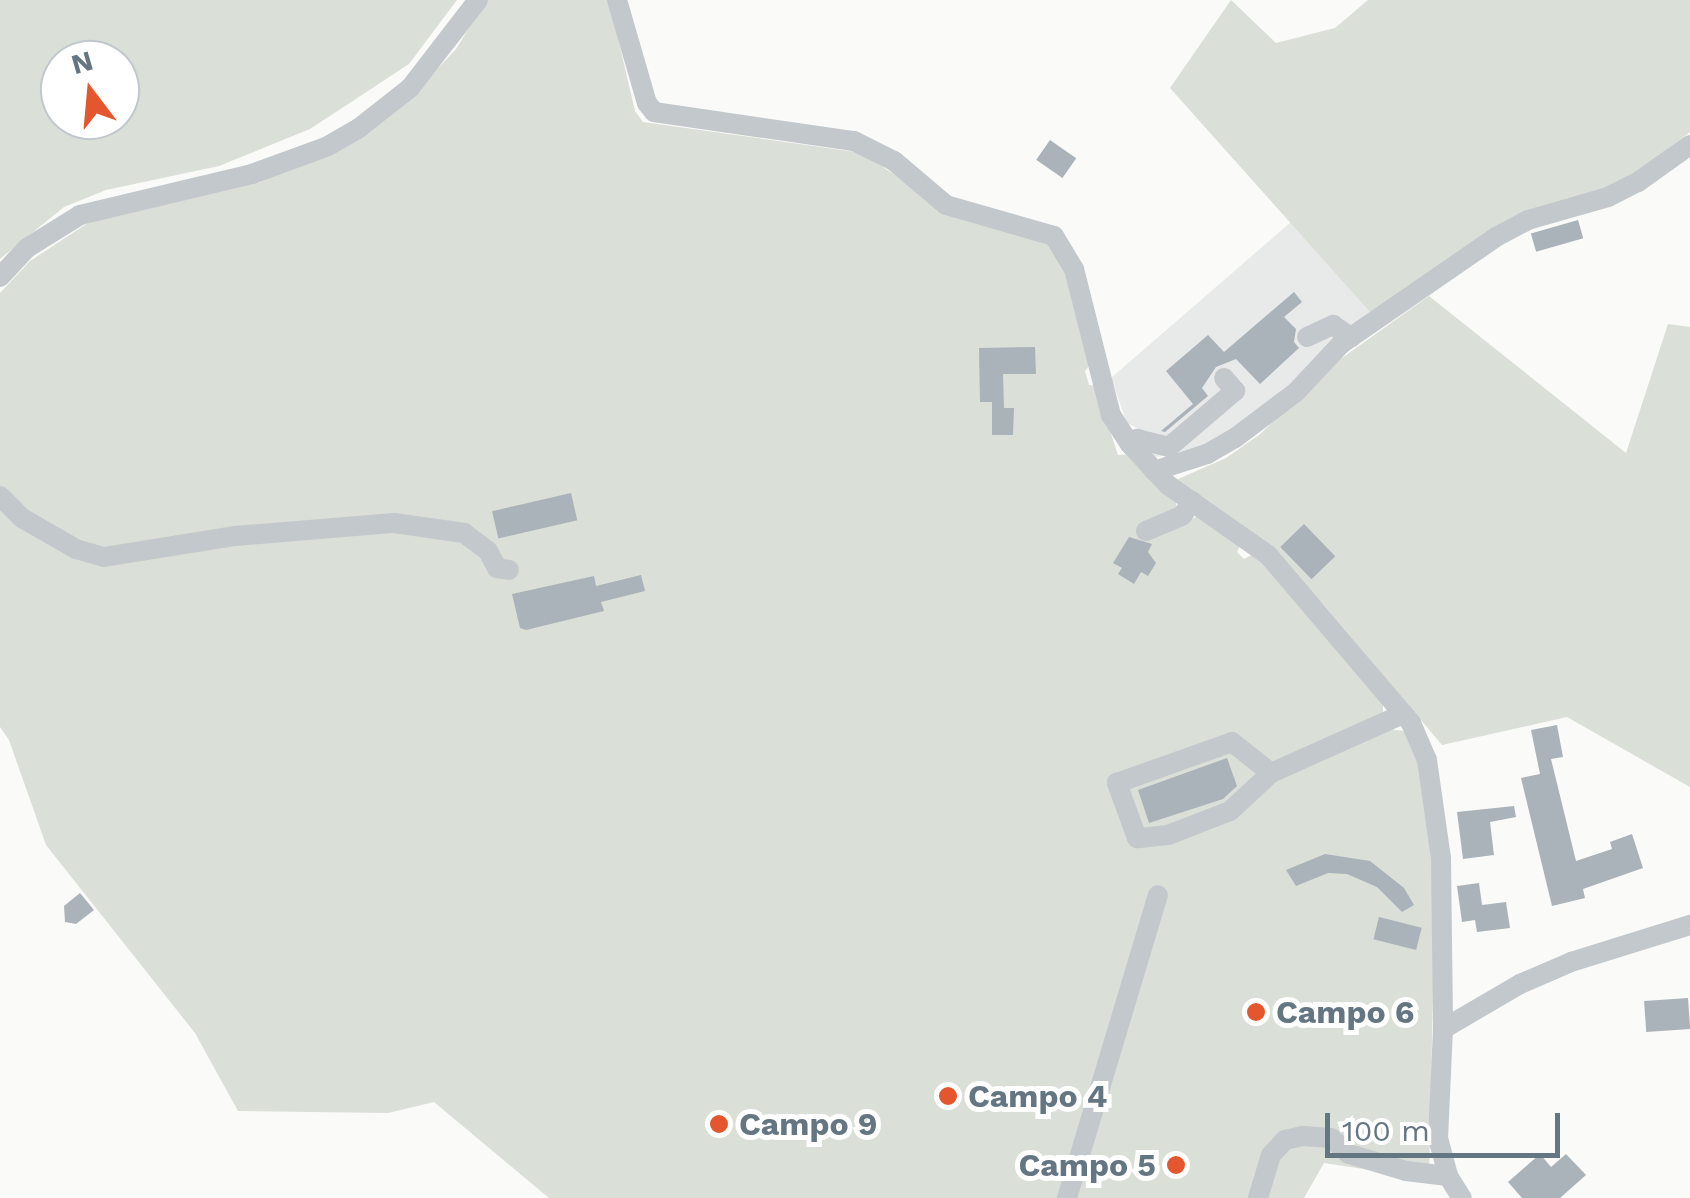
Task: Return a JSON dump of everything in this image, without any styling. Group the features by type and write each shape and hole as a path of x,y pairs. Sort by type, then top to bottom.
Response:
{"street":[{"path":"0,277 27,248 80,216 252,174 328,146 359,128 420,77 478,0"},
{"path":"617,0 647,103 654,112 854,141 894,161 946,204 1054,236 1074,269 1111,415 1130,444 1154,470 1242,534 1298,586 1403,714 1427,760 1436,798 1443,1029 1438,1138 1448,1176 1462,1198"},
{"path":"1154,470 1207,454 1236,438 1296,392 1351,336 1513,226 1608,197 1688,149"},
{"path":"1308,336 1333,326 1351,336"},
{"path":"1130,444 1136,439 1169,447 1235,391 1224,378"},
{"path":"0,496 22,518 76,549 104,557 235,536 394,523 437,526 464,533 488,551 497,568 509,570"},
{"path":"1146,531 1182,516 1192,501"},
{"path":"1271,774 1232,742 1117,783 1137,838 1168,835 1230,810 1271,774 1403,714"},
{"path":"1067,1198 1158,895"},
{"path":"1443,1029 1520,984 1571,962 1690,925"},
{"path":"1258,1198 1272,1155 1285,1140 1303,1136 1331,1138 1349,1154 1406,1171 1448,1176"}],"shaded area":[{"path":"0,0 457,0 409,64 310,129 219,166 106,190 64,207 0,259"},
{"path":"486,0 609,0 635,111 643,122 863,153 954,216 1053,246 1062,256 1089,366 1085,371 1089,385 1095,386 1118,455 1131,454 1176,501 1177,513 1189,519 1200,516 1241,544 1237,552 1244,559 1255,553 1383,703 1383,714 1394,730 1407,731 1423,763 1436,854 1429,1179 1324,1163 1304,1198 549,1198 434,1102 388,1113 238,1111 195,1033 46,845 9,740 0,727 0,293 30,261 88,223 260,182 360,137 406,103 456,49"},
{"path":"1231,0 1276,43 1335,28 1368,0 1690,0 1690,132 1631,177 1425,279 1370,312 1170,88"},
{"path":"1291,222 1370,312 1299,377 1211,445 1156,457 1146,450 1145,432 1127,423 1111,378"},
{"path":"1429,296 1626,453 1668,324 1690,327 1690,787 1567,717 1442,745 1324,605 1268,548 1176,480 1226,458 1259,435 1335,363"}],"building":[{"path":"1050,140 1076,158 1062,178 1036,160"},
{"path":"1578,220 1583,238 1536,252 1531,234"},
{"path":"1294,292 1302,302 1284,317 1296,329 1294,342 1299,348 1260,384 1236,359 1216,367 1202,388 1208,396 1165,432 1161,431 1193,404 1166,371 1208,335 1224,352"},
{"path":"1035,347 1036,374 1003,374 1004,408 1014,408 1013,435 992,435 992,402 980,402 979,348"},
{"path":"571,493 577,520 498,539 492,511"},
{"path":"1304,524 1335,556 1312,579 1280,547"},
{"path":"1129,537 1152,544 1148,552 1156,563 1148,576 1141,572 1134,584 1118,574 1122,568 1113,563"},
{"path":"641,575 645,591 601,602 604,611 526,630 520,628 512,594 594,576 596,586"},
{"path":"1557,725 1563,757 1551,759 1576,861 1612,849 1610,842 1632,834 1643,868 1583,889 1585,898 1552,906 1521,778 1540,774 1531,730"},
{"path":"1227,758 1237,786 1223,799 1149,823 1138,790"},
{"path":"1514,806 1516,817 1490,822 1494,855 1463,859 1457,812"},
{"path":"1325,854 1370,861 1404,888 1414,905 1402,912 1377,887 1347,874 1328,873 1296,886 1286,870"},
{"path":"1479,883 1482,905 1506,902 1510,928 1477,932 1475,920 1462,922 1457,886"},
{"path":"80,893 94,910 76,924 65,922 64,906"},
{"path":"1379,917 1422,928 1416,950 1373,939"},
{"path":"1688,998 1690,1029 1646,1032 1644,1001"},
{"path":"1540,1154 1551,1167 1566,1154 1586,1175 1560,1198 1522,1198 1508,1182"}],"place":[{"name":"Campo 6","path":"1256,1012"},
{"name":"Campo 4","path":"948,1096"},
{"name":"Campo 9","path":"719,1124"},
{"name":"Campo 5","path":"1176,1165"}]}
